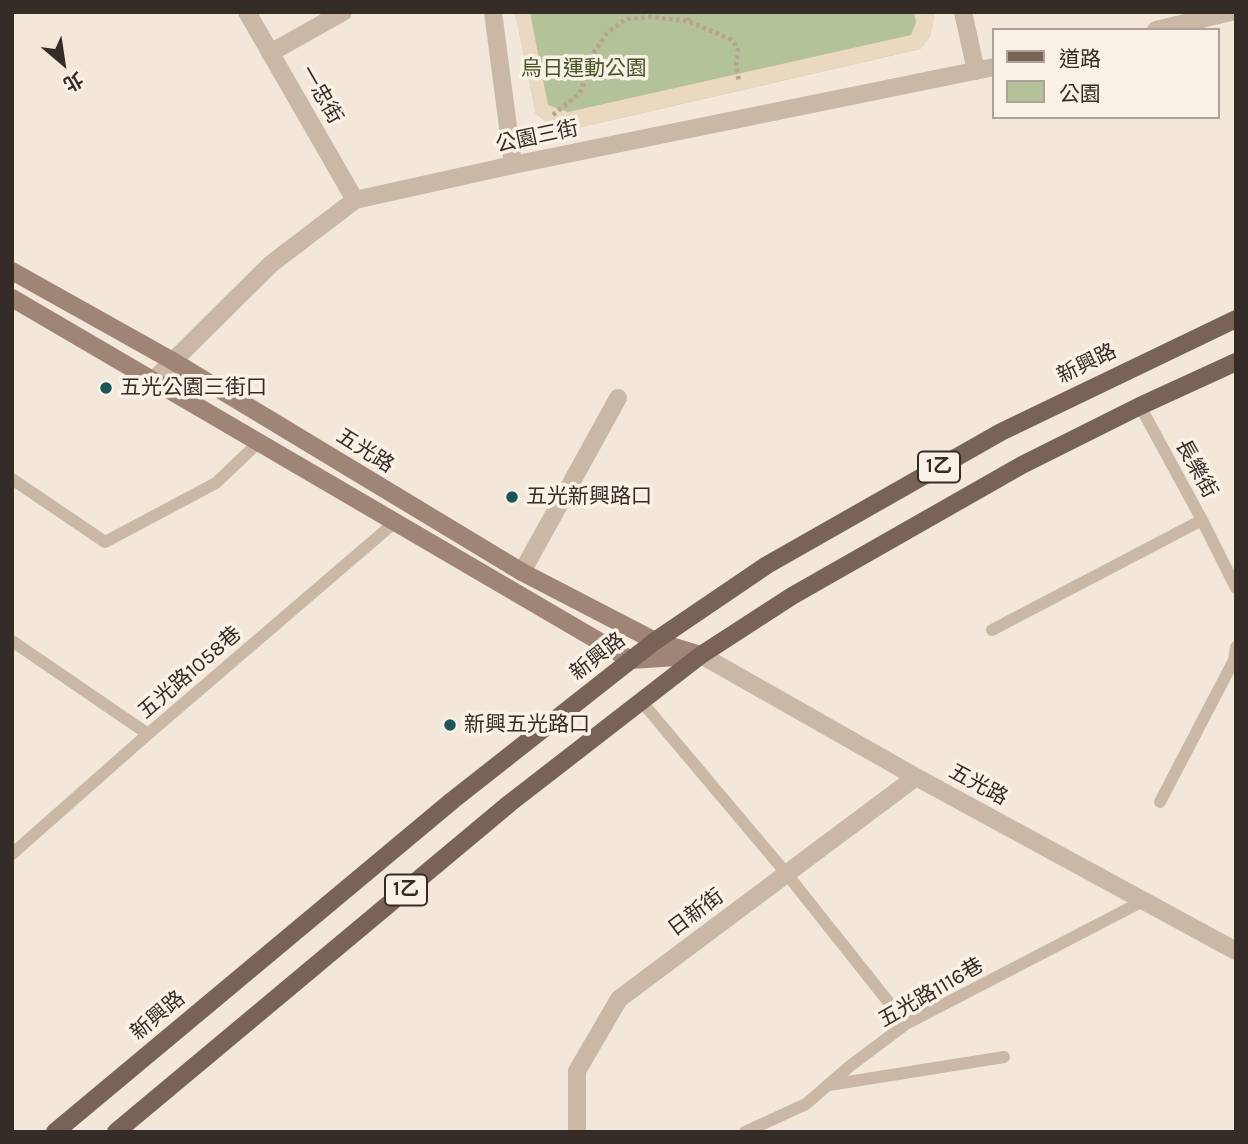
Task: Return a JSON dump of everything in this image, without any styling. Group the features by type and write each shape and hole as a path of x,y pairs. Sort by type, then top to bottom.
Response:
{"main road":[{"name":"五光路","path":"12,271 171,360 522,572 655,641 701,655"},
{"path":"12,298 631,660 701,655"},
{"name":"新興路","path":"55,1132 453,800 655,641 767,565 1001,432 1236,319"},
{"name":"1乙","path":"116,1132 510,803 701,655 792,596 1022,465 1236,362"}],"street":[{"name":"一忠街","path":"247,12 355,200"},
{"path":"270,53 343,12"},
{"path":"493,12 513,165"},
{"path":"963,12 976,71"},
{"path":"1164,28 1231,12"},
{"name":"公園三街","path":"154,380 171,360 271,264 355,200 992,67"},
{"path":"522,572 618,398"},
{"name":"五光路","path":"701,655 916,777 1236,951"},
{"name":"日新街","path":"577,1132 577,1071 619,999 916,777"}],"lane":[{"name":"長樂街","path":"1140,406 1236,588"},
{"path":"12,479 105,542 216,483 260,441"},
{"path":"992,630 1202,520"},
{"name":"五光路1058巷","path":"12,855 148,734 394,523"},
{"path":"15,646 148,734"},
{"path":"1160,802 1234,660 1236,647"},
{"path":"641,701 786,873 905,1024"},
{"name":"五光路1116巷","path":"745,1132 806,1104 905,1024 1145,900"},
{"path":"829,1085 1004,1057"}],"path":[{"path":"688,21 690,12"},
{"path":"553,115 580,93 594,52 607,33 626,19 688,21 730,39 738,48 736,65 739,82"}],"green space":[{"name":"烏日運動公園","path":"515,12 933,12 934,19 930,36 920,49 560,132 536,114"}],"shaded area":[{"path":"515,12 530,12 548,105 568,112 911,35 916,22 914,12 933,12 934,19 930,36 920,49 560,132 536,114"}],"place":[{"name":"五光公園三街口","path":"106,388"},
{"name":"五光新興路口","path":"512,497"},
{"name":"新興五光路口","path":"450,725"}]}
